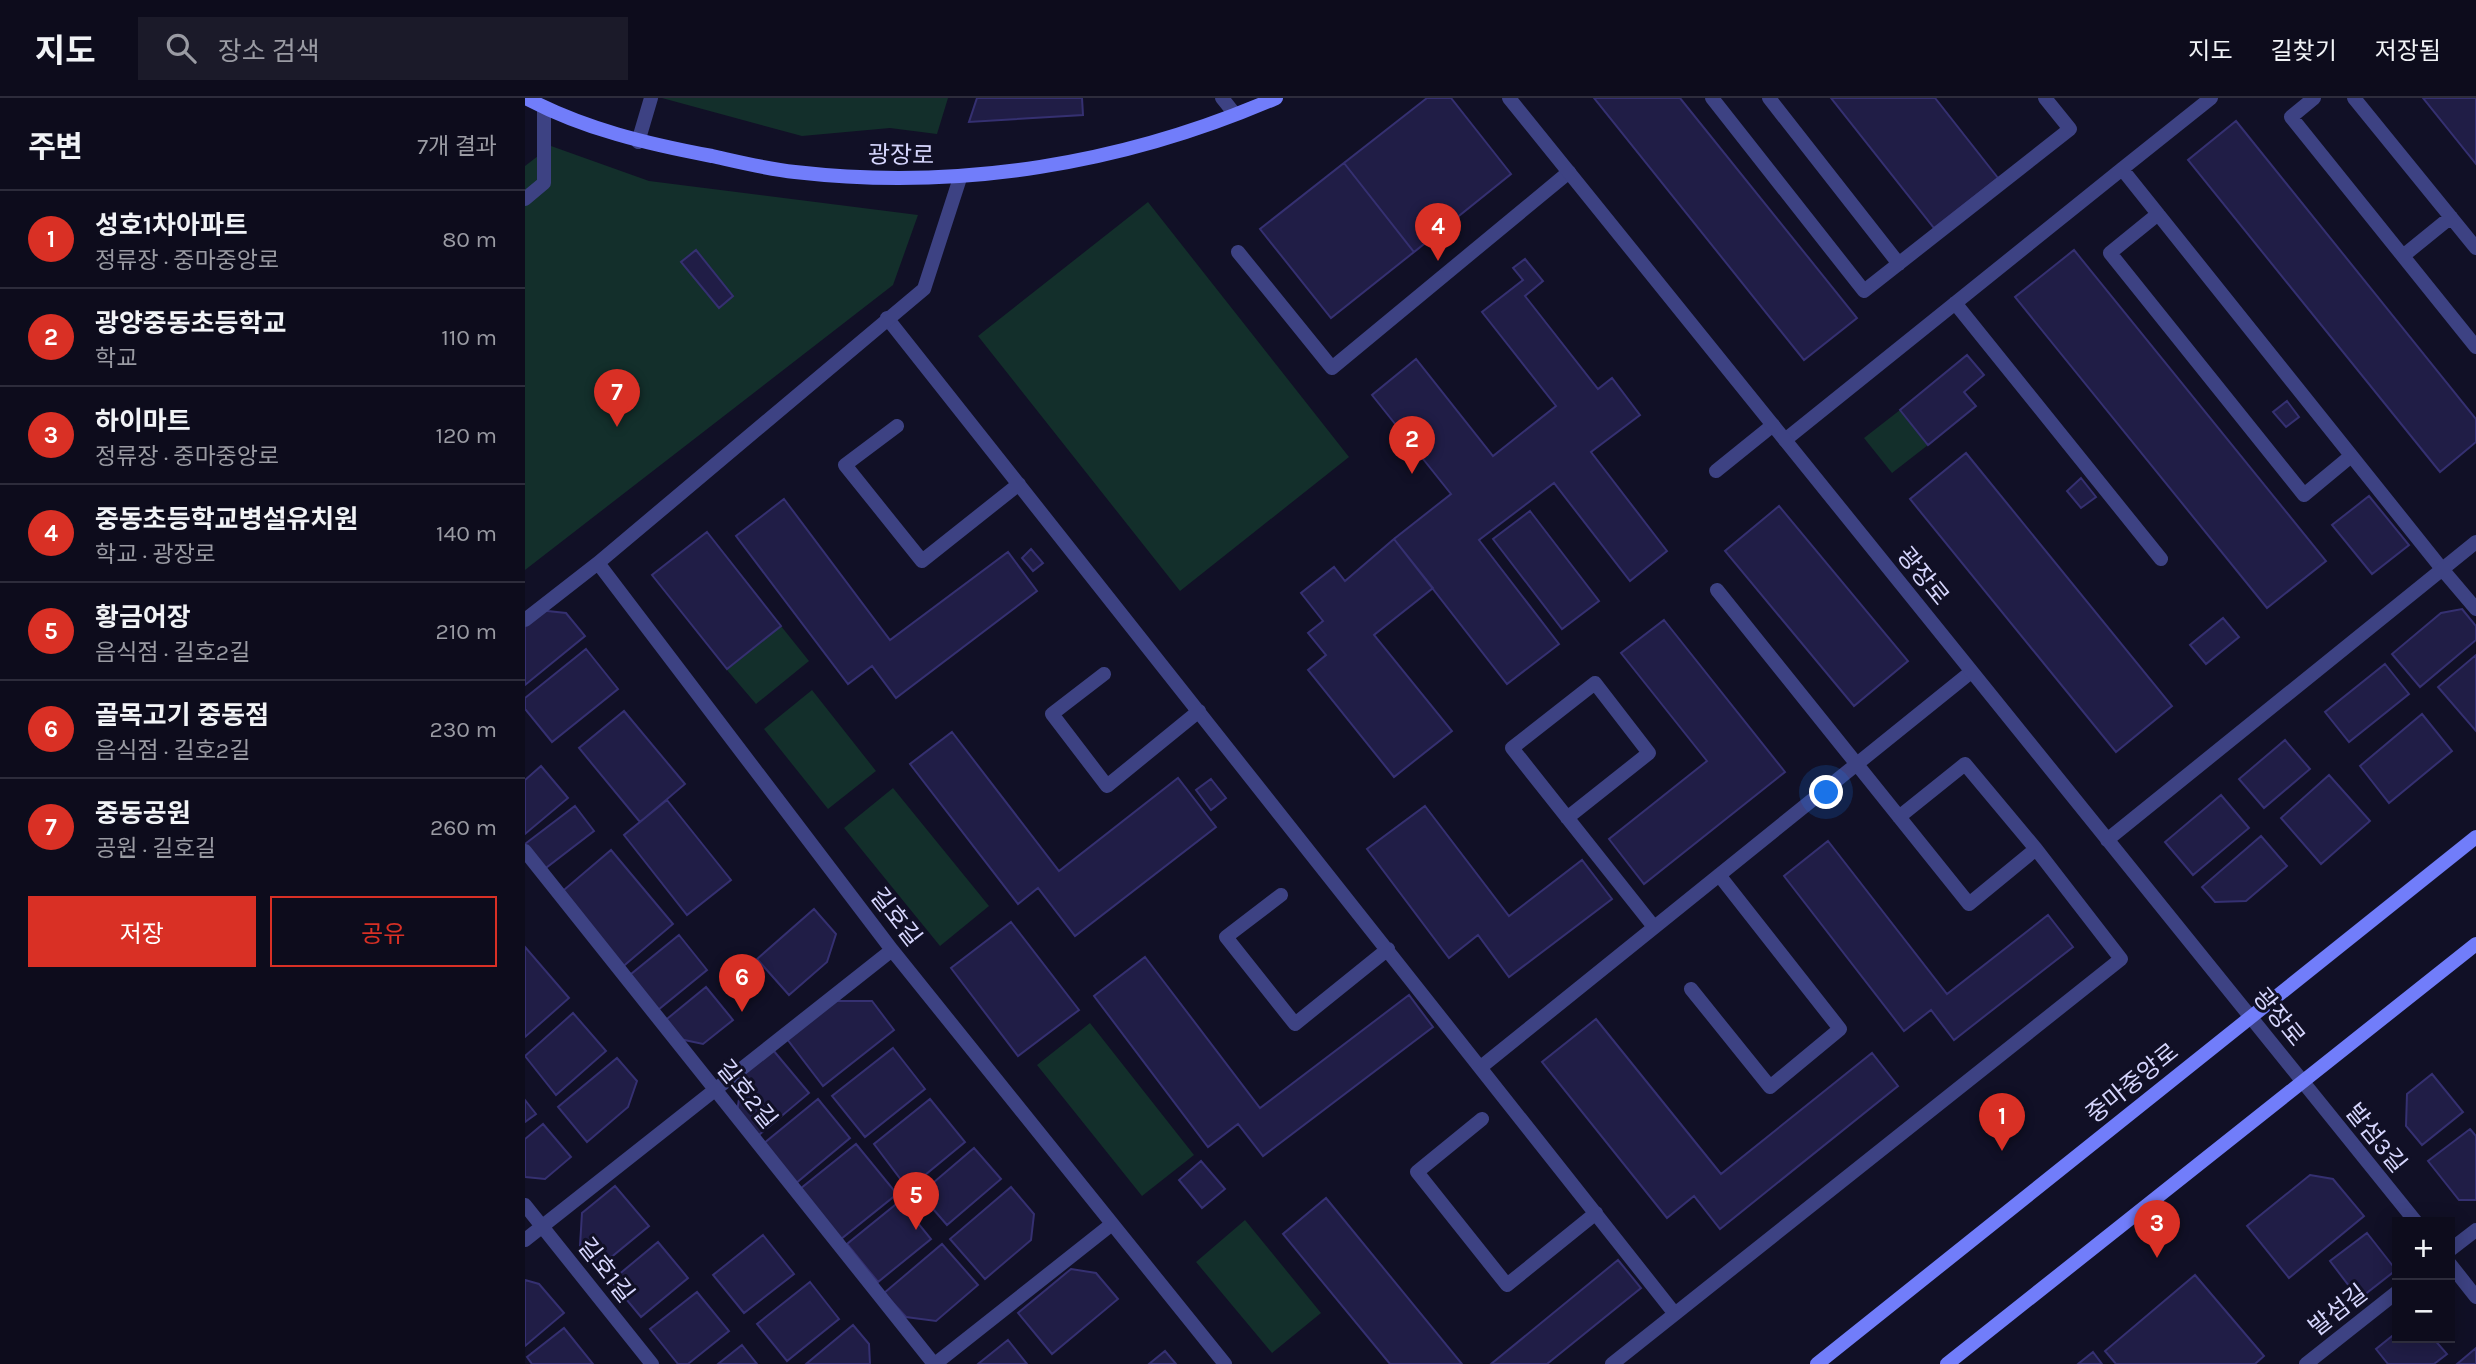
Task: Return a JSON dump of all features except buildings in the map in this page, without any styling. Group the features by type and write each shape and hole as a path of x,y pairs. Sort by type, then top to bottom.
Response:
{"main road":[{"name":"광장로","path":"526,98 544,108 638,142 793,172 880,179 960,178 1062,164 1139,146 1276,98"},
{"name":"중마중앙로","path":"1817,1364 2476,837"},
{"path":"1947,1364 2476,944"}],"street":[{"path":"638,142 652,98"},
{"path":"1221,98 1234,113"},
{"name":"광장로","path":"1509,98 2302,1082"},
{"path":"1712,98 1864,290 2070,129 2045,98"},
{"path":"1769,98 1899,264"},
{"path":"1785,440 2211,98"},
{"path":"2314,98 2291,117 2476,347"},
{"path":"2354,98 2476,248"},
{"path":"525,199 544,183 544,108"},
{"path":"2122,169 2476,610"},
{"path":"1238,252 1332,368 1569,173"},
{"path":"525,620 598,563 924,289 960,178"},
{"path":"2158,214 2110,253 2304,495 2351,456"},
{"path":"2403,256 2451,217"},
{"path":"1955,303 2161,559"},
{"path":"887,318 1675,1314"},
{"path":"1716,471 1773,425"},
{"path":"897,426 845,465 922,561 1019,484"},
{"path":"2106,840 2476,542"},
{"name":"길호길","path":"598,563 891,950 1226,1364"},
{"path":"1717,590 1969,904 2036,849"},
{"path":"1481,1067 1971,672"},
{"path":"1104,674 1052,714 1107,786 1199,711"},
{"path":"1567,818 1649,753 1595,683 1512,748 1567,818 1654,928"},
{"path":"1612,1364 2121,959 2036,849 1965,764 1899,817"},
{"name":"길호2길","path":"525,852 934,1364"},
{"path":"1691,989 1770,1087 1840,1029 1719,875"},
{"path":"1281,895 1226,937 1295,1024 1388,949"},
{"path":"525,1240 891,950"},
{"name":"발섬3길","path":"2302,1082 2412,1217"},
{"path":"1482,1119 1417,1172 1507,1285 1595,1213"},
{"name":"길호1길","path":"525,1205 652,1364"},
{"path":"934,1364 1112,1224"},
{"path":"2455,1246 2476,1230"},
{"path":"2455,1270 2476,1297"},
{"name":"발섬길","path":"2306,1364 2392,1296"}],"green space":[{"path":"662,98 948,98 937,134 890,128 802,136"},
{"path":"551,146 649,181 918,215 893,285 525,570 525,166"},
{"path":"1148,202 1349,457 1180,591 978,336"},
{"path":"1900,410 1928,445 1892,473 1864,438"},
{"path":"781,626 809,661 756,704 727,670"},
{"path":"812,690 876,771 828,809 764,729"},
{"path":"893,788 989,906 940,946 844,828"},
{"path":"1090,1023 1194,1155 1142,1196 1037,1065"},
{"path":"1245,1220 1321,1313 1272,1353 1196,1262"}],"place":[{"name":"중동초등학교병설유치원","path":"1438,261"},
{"name":"중동공원","path":"617,427"},
{"name":"광양중동초등학교","path":"1412,474"},
{"name":"골목고기 중동점","path":"742,1012"},
{"name":"성호1차아파트","path":"2002,1151"},
{"name":"황금어장","path":"916,1230"},
{"name":"하이마트","path":"2157,1258"}]}
